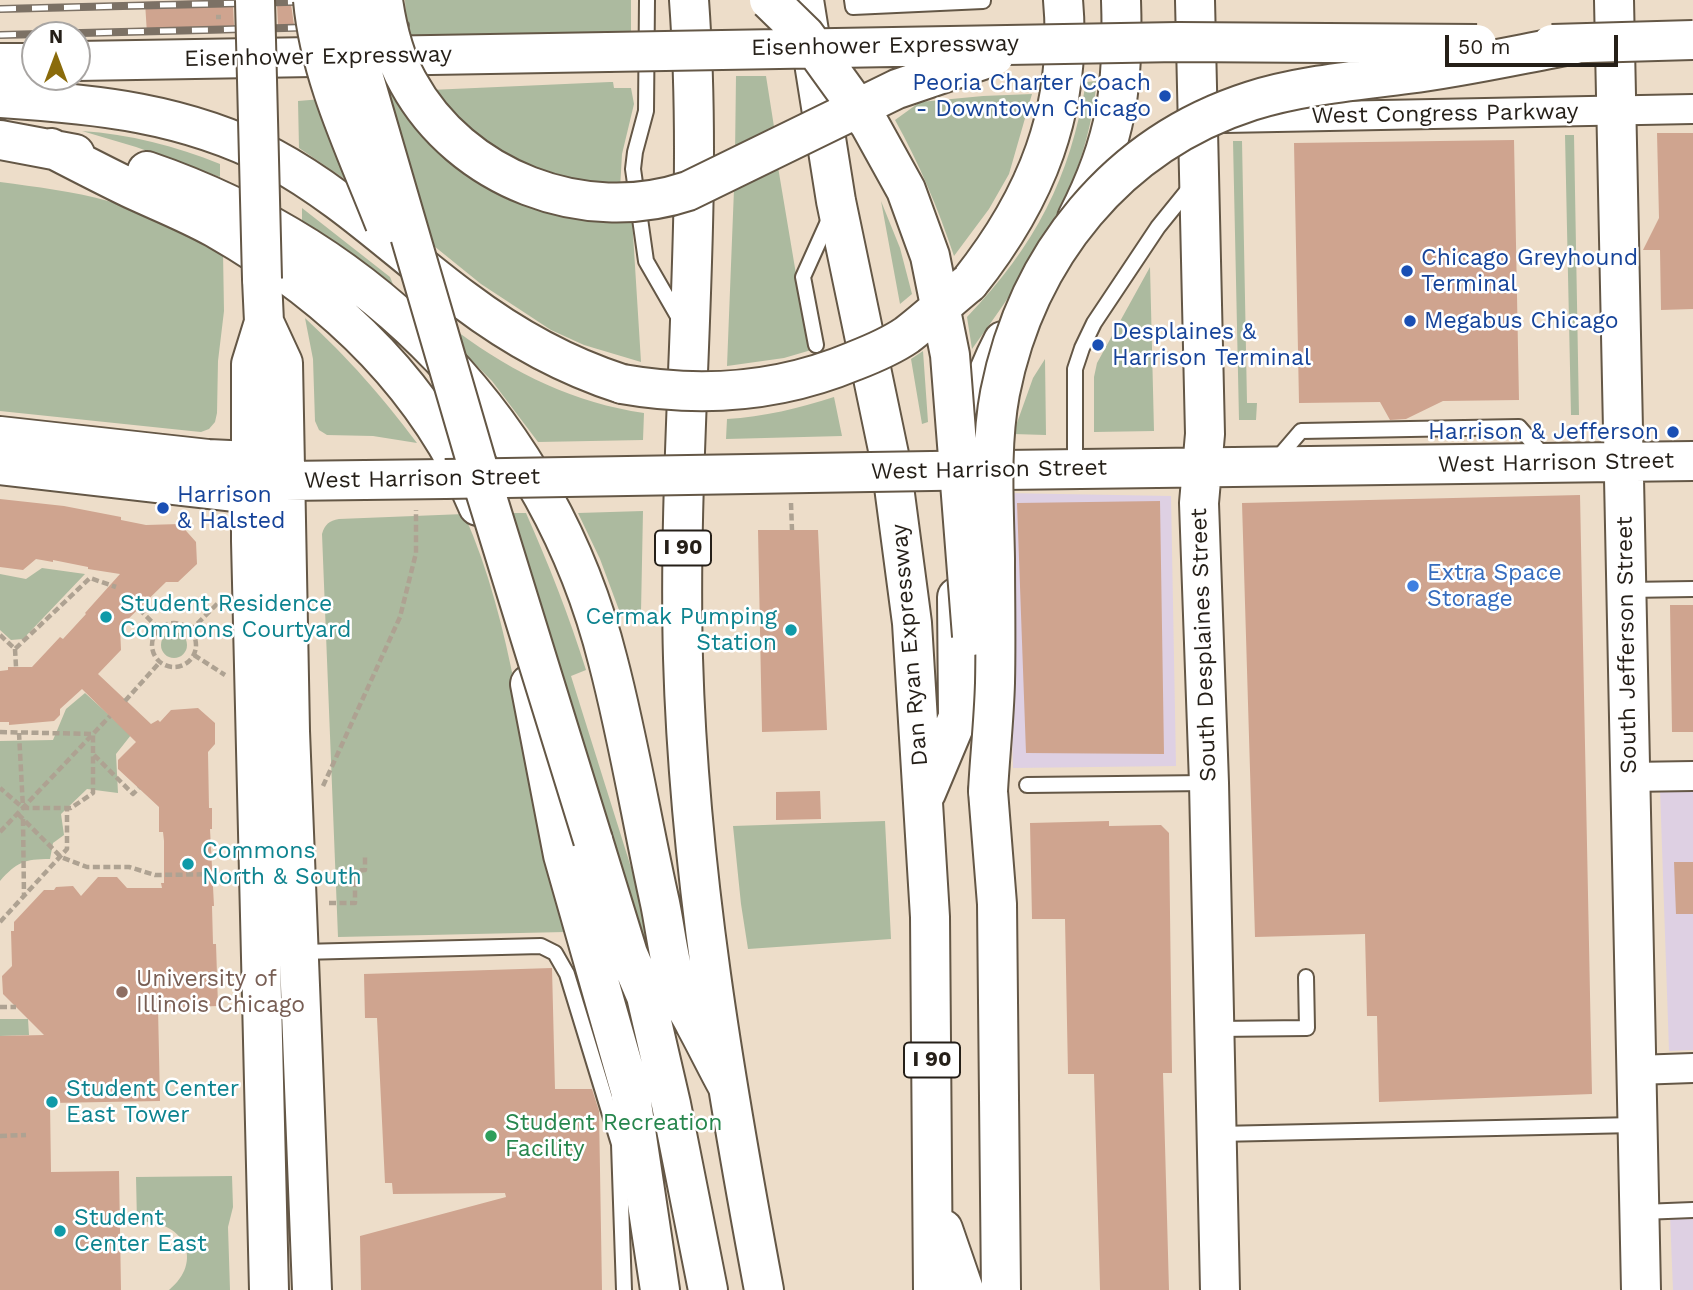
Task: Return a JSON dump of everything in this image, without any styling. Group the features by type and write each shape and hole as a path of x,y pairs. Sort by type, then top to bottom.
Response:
{"main road":[{"path":"255,0 264,322 251,364 290,731 301,952 312,1290"},
{"path":"313,0 319,41 340,106 417,307 458,397"},
{"path":"347,0 360,64 458,397 628,954 646,996 671,1104 708,1290"},
{"path":"383,0 393,43 407,80 428,111 454,139 486,165 514,181 549,194 593,201 642,202 688,191 897,89 986,58 1047,44"},
{"path":"0,98 133,110 178,121 245,145 275,160 344,205 497,324 557,359 587,373 622,384 673,391 715,392 782,384 826,373 881,350 906,335 969,283 998,247 1014,221 1030,191 1045,153 1057,104 1063,59 1063,0"},
{"path":"923,802 958,717 957,579 970,431 981,389 1002,343 1056,258 1092,189 1104,159 1120,88 1123,54 1121,0"},
{"name":"South Desplaines Street","path":"1195,0 1205,434 1199,503 1209,783 1220,1290"},
{"name":"South Jefferson Street","path":"1614,0 1641,1290"},
{"path":"793,3 805,35 870,125 906,190 930,257 950,355 976,685 997,904 1001,1290"},
{"name":"Dan Ryan Expressway","path":"793,3 881,408 900,523 912,623 930,917 933,1290"},
{"name":"I 90","path":"689,5 694,151 683,545 683,659 696,842 727,1085 764,1290"},
{"name":"Eisenhower Expressway","path":"91,61 1047,44 1576,44 1693,40"},
{"path":"988,791 995,683 994,454 1000,393 1018,327 1031,296 1055,251 1086,209 1119,174 1178,134 1253,100 1322,84 1411,74 1576,44"},
{"path":"0,63 21,62"},
{"path":"0,140 137,167 243,209 289,235 369,290 404,318 456,371 491,414 536,481 588,592 619,704 679,993 727,1085"},
{"path":"51,148 213,227 279,268 327,303 375,349 413,395 438,429 470,488 497,552 504,578 532,692 563,855 630,1090 660,1290"},
{"name":"West Harrison Street","path":"0,436 208,459 262,479"},
{"name":"West Harrison Street","path":"0,465 262,479 445,480 1075,468 1693,461"},
{"path":"262,479 256,803 269,1290"},
{"path":"628,954 634,1001 671,1172 687,1290"},
{"path":"934,1203 964,1290"}],"street":[{"name":"West Congress Parkway","path":"1198,120 1413,104 1616,111 1693,109"},
{"path":"1630,777 1693,776"},
{"path":"1636,1070 1693,1068"}],"lane":[{"path":"647,0 646,111 633,169 646,261 690,337"},
{"path":"852,0 853,7 984,1"},
{"path":"1075,468 1075,369 1082,348 1094,323 1158,227 1200,176"},
{"path":"816,345 803,277 836,201"},
{"path":"1626,590 1693,589"},
{"path":"1027,785 1209,783"},
{"path":"301,952 541,946 555,953 567,974 619,1144 624,1290"},
{"path":"1214,1029 1307,1028 1306,977"},
{"path":"1217,1134 1637,1125"},
{"path":"1639,1212 1693,1210"}],"path":[{"path":"791,503 792,530"},
{"path":"321,790 400,617 416,553 416,510"},
{"path":"15,649 90,578 116,587"},
{"path":"190,631 223,597"},
{"path":"139,609 159,629"},
{"path":"175,623 182,624 190,631 195,641 194,654 189,660 177,667 160,662 153,653 152,646 153,638 159,629 175,623"},
{"path":"0,635 15,649 16,667"},
{"path":"194,654 226,676"},
{"path":"125,701 160,662"},
{"path":"24,896 20,816 23,808 110,716"},
{"path":"0,732 93,734"},
{"path":"19,733 23,808"},
{"path":"0,788 23,808 67,808 93,793 93,734"},
{"path":"93,755 133,794 139,788"},
{"path":"0,922 67,849 67,808"},
{"path":"0,832 20,816"},
{"path":"20,816 61,858 88,867 129,867 155,875 231,874"},
{"path":"329,903 355,903 355,871 365,870 365,854"},
{"path":"0,1007 16,1007"},
{"path":"0,1136 26,1135"}],"shaded area":[{"path":"1005,493 1171,496 1176,766 1013,768"},
{"path":"1660,789 1693,789 1693,1050 1669,1051"},
{"path":"1670,1215 1693,1215 1693,1290 1673,1290"}],"green space":[{"path":"405,0 631,0 631,34 407,40"},
{"path":"736,76 766,76 775,133 735,155"},
{"path":"1097,81 1082,155 1058,214 1009,297 972,349 967,317 1012,264 1046,209 1070,150 1086,82"},
{"path":"613,82 614,88 631,88 634,104 622,154 620,189 579,185 496,153 430,90"},
{"path":"396,92 407,109 632,218 641,362 584,345 551,330 481,284 434,246 387,93"},
{"path":"1032,94 1009,174 989,209 954,256 928,186 895,120 920,102"},
{"path":"322,99 355,186 299,148 298,101"},
{"path":"82,131 135,138 186,152 220,164 220,177 136,147"},
{"path":"1565,135 1574,135 1579,415 1571,415"},
{"path":"1233,141 1242,141 1247,403 1257,403 1256,420 1239,420"},
{"path":"778,167 797,280 815,304 825,346 784,358 727,366 734,189"},
{"path":"0,182 68,192 123,206 223,252 224,311 218,361 217,413 215,422 209,429 201,432 0,411"},
{"path":"881,201 900,248 912,294 900,304"},
{"path":"302,208 390,277 397,294 372,271 302,223"},
{"path":"1150,267 1154,431 1094,432 1094,377 1097,363"},
{"path":"305,318 364,378 417,443 373,436 327,435 319,430 315,421 313,359"},
{"path":"458,332 501,361 546,384 594,402 644,413 643,440 538,442 492,381 465,354"},
{"path":"923,351 928,422 922,424 911,359"},
{"path":"1045,359 1046,435 1013,434 1033,378"},
{"path":"834,397 842,436 726,439 727,419 781,411"},
{"path":"643,511 641,612 619,610 600,559 578,513"},
{"path":"512,513 526,513 573,630 586,670 571,676 634,877 655,972 649,973 629,896"},
{"path":"464,514 495,600 506,645 549,870 565,932 338,937 322,534 328,524 339,519"},
{"path":"42,568 85,574 23,639 11,640 0,630 0,574 26,579"},
{"path":"174,632 183,636 187,645 183,654 174,658 165,654 161,645 165,636"},
{"path":"85,693 131,735 116,754 118,793 87,789 61,814 64,835 53,843 50,859 22,863 0,881 0,741 53,740 66,709"},
{"path":"885,821 891,939 748,949 733,826"},
{"path":"0,1019 28,1019 29,1035 0,1036"},
{"path":"232,1176 233,1207 228,1227 230,1290 169,1290 186,1266 184,1243 166,1227 137,1222 136,1177"}],"building":[{"path":"215,0 216,5 233,5 234,26 217,27 217,32 147,34 145,2"},
{"path":"277,4 291,4 294,25 278,25"},
{"path":"1657,133 1693,133 1693,309 1661,310 1660,250 1643,250 1659,218"},
{"name":"Chicago Greyhound Terminal","path":"1514,140 1519,400 1443,401 1406,419 1390,420 1380,402 1299,403 1294,143"},
{"path":"1580,495 1592,1094 1379,1102 1377,1016 1367,1016 1365,934 1255,937 1242,503"},
{"path":"0,499 64,506 121,517 121,520 146,525 180,524 196,542 197,564 178,582 166,582 120,627 121,650 98,674 151,724 158,720 160,722 171,710 198,708 215,723 215,744 208,752 209,808 212,808 210,829 213,944 216,944 218,1006 158,1008 160,1101 50,1103 51,1172 119,1171 121,1290 0,1290 0,1036 44,1035 3,994 2,976 12,966 11,931 14,931 14,922 44,890 73,886 81,896 98,877 117,877 127,888 162,888 164,841 163,832 159,832 159,807 118,769 118,760 136,742 82,689 60,709 60,715 54,721 9,725 9,722 0,722 0,671 8,670 8,667 32,667 60,637 63,639 120,574 36,559 23,570 0,567"},
{"path":"1160,501 1164,754 1026,753 1017,503"},
{"name":"Cermak Pumping Station","path":"758,530 818,530 827,730 762,732"},
{"path":"1670,605 1693,605 1693,732 1672,732"},
{"path":"820,791 821,819 776,820 776,792"},
{"path":"1109,821 1109,826 1161,825 1169,833 1172,1073 1163,1073 1169,1290 1100,1290 1094,1074 1068,1074 1065,919 1032,919 1030,823"},
{"path":"1674,862 1693,862 1693,914 1676,914"},
{"name":"Student Recreation Facility","path":"552,968 555,1089 592,1089 599,1111 602,1290 361,1290 360,1236 506,1197 505,1193 393,1194 392,1183 385,1183 377,1018 365,1018 364,974"}],"railway":[{"path":"0,9 368,0"},
{"path":"0,35 406,25"}],"place":[{"name":"Peoria Charter Coach - Downtown Chicago","path":"1165,96"},
{"name":"Chicago Greyhound Terminal","path":"1407,271"},
{"name":"Megabus Chicago","path":"1410,321"},
{"name":"Desplaines & Harrison Terminal","path":"1098,345"},
{"name":"Harrison & Jefferson","path":"1673,432"},
{"name":"Harrison & Halsted","path":"163,508"},
{"name":"Extra Space Storage","path":"1413,586"},
{"name":"Student Residence Commons Courtyard","path":"106,617"},
{"name":"Cermak Pumping Station","path":"791,630"},
{"name":"Commons North & South","path":"188,864"},
{"name":"University of Illinois Chicago","path":"122,992"},
{"name":"Student Center East Tower","path":"52,1102"},
{"name":"Student Recreation Facility","path":"491,1136"},
{"name":"Student Center East","path":"60,1231"}]}
